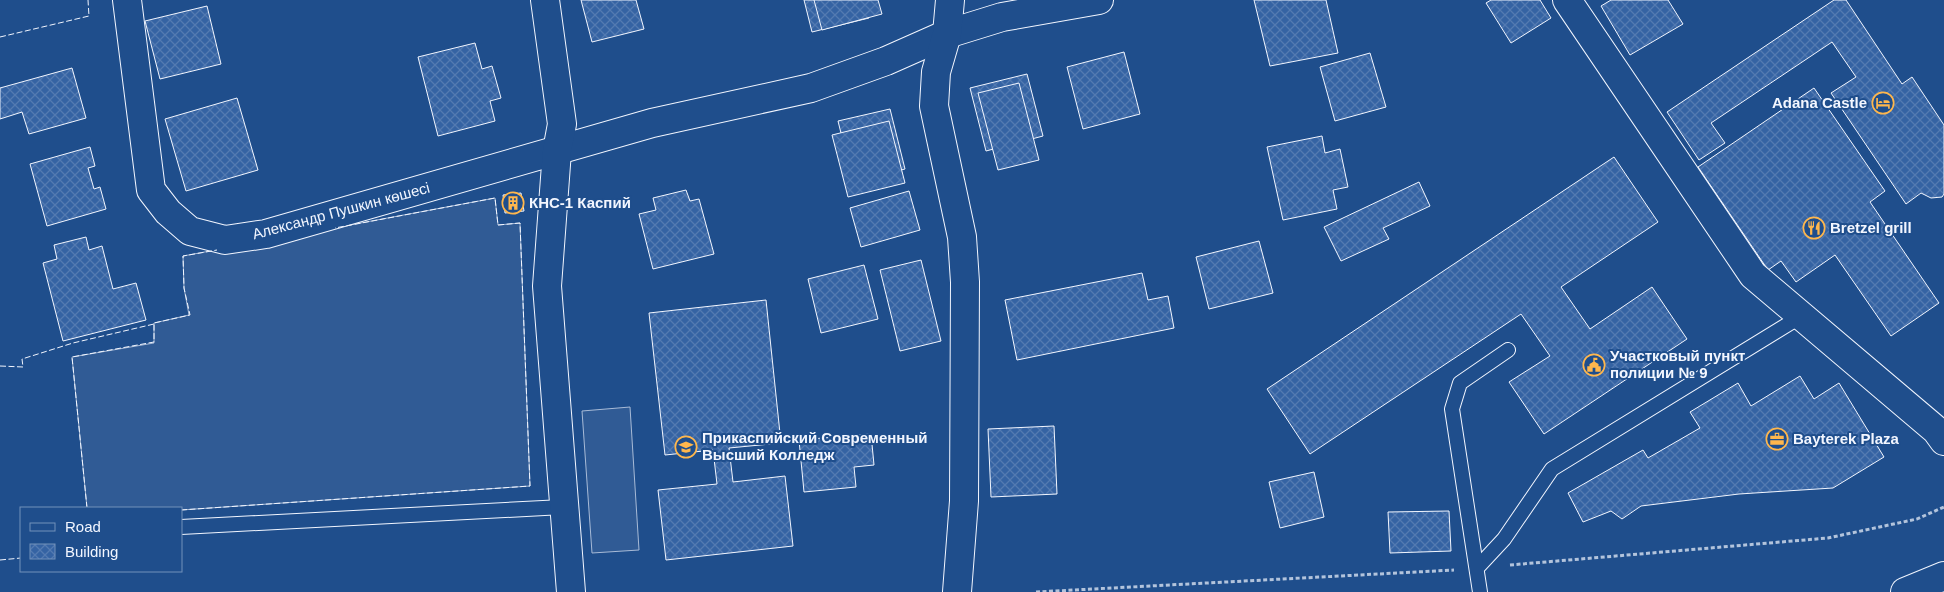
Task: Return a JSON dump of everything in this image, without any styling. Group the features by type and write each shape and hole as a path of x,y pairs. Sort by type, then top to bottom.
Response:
{"street":[{"name":"Александр Пушкин көшесі","path":"127,0 151,190 168,212 190,231 225,240 266,234 652,124 811,88 886,61 947,34 1002,17 1099,0"},
{"path":"545,0 562,124 557,151 547,286 571,592"},
{"path":"950,0 947,34 936,72 934,106 962,237 965,282 964,501 957,592"},
{"path":"1567,0 1753,275 1803,315 1936,430 1944,441"}],"lane":[{"path":"1478,568 1504,539 1552,469 1803,315"},
{"path":"1480,592 1478,568 1452,409 1460,383 1508,350"},
{"path":"182,527 563,507"}],"shaded area":[{"path":"495,198 498,225 520,223 530,486 182,510 182,507 87,507 72,357 154,343 154,323 189,315 184,288 183,256"},
{"path":"630,407 639,550 592,553 582,411"}],"building":[{"path":"581,0 636,0 644,29 592,42"},
{"path":"804,0 864,0 869,18 812,32"},
{"path":"814,0 878,0 882,14 822,30"},
{"path":"1254,0 1326,0 1338,53 1270,66"},
{"path":"1491,0 1540,0 1551,18 1511,43 1486,3"},
{"path":"1611,0 1668,0 1683,24 1630,55 1601,6"},
{"name":"Adana Сastle","path":"1834,0 1846,0 1902,84 1912,77 1944,125 1944,194 1942,197 1931,198 1921,193 1906,204 1831,93 1856,77 1832,42 1711,123 1725,143 1699,160 1667,112"},
{"path":"207,6 221,64 160,79 145,21"},
{"path":"475,43 482,69 492,66 501,98 490,101 495,121 438,136 418,57"},
{"path":"1124,52 1140,114 1083,129 1067,67"},
{"path":"1370,53 1386,107 1335,121 1320,67"},
{"path":"72,68 86,118 29,134 22,112 0,119 0,88"},
{"path":"1027,74 1043,136 986,151 970,88"},
{"path":"1019,83 1039,160 998,170 978,93"},
{"name":"Bretzel grill","path":"1814,88 1885,191 1870,202 1939,303 1891,336 1835,255 1796,282 1781,261 1768,270 1698,167"},
{"path":"237,98 258,170 186,191 165,119"},
{"path":"890,109 905,169 853,182 838,121"},
{"path":"889,121 905,183 848,197 832,135"},
{"path":"1322,136 1325,153 1340,149 1348,187 1333,190 1337,209 1283,220 1267,147"},
{"path":"90,147 95,166 88,168 94,189 100,187 106,209 47,226 30,164"},
{"path":"1614,157 1658,222 1561,287 1590,329 1652,287 1687,339 1544,434 1509,382 1550,356 1521,314 1310,454 1267,389"},
{"path":"1419,182 1430,206 1383,228 1389,239 1341,261 1324,227"},
{"path":"686,190 690,201 699,199 714,254 653,269 639,214 656,210 653,198"},
{"path":"909,191 920,230 861,247 850,208"},
{"name":"КНС-1 Каспий","path":"521,193 524,211 505,213 503,195"},
{"path":"86,237 89,250 102,246 113,289 136,283 146,320 63,341 43,263 57,259 54,245"},
{"path":"1259,241 1273,293 1209,309 1196,257"},
{"path":"921,260 941,341 900,351 880,270"},
{"path":"864,265 878,319 821,333 808,279"},
{"path":"1142,273 1148,300 1168,296 1174,328 1017,360 1005,300"},
{"path":"766,300 781,443 729,448 733,482 785,476 793,546 666,560 658,490 717,484 713,450 665,455 649,313"},
{"name":"Bayterek Plaza","path":"1800,376 1814,399 1839,383 1884,457 1833,488 1739,494 1641,506 1622,519 1611,511 1583,522 1568,493 1643,450 1648,458 1700,428 1690,412 1738,383 1751,406"},
{"path":"1054,426 1057,494 991,497 988,429"},
{"path":"871,434 874,465 854,467 856,487 804,492 799,440"},
{"path":"1314,472 1324,517 1280,528 1269,482"},
{"path":"1449,511 1451,551 1390,553 1388,512"}],"fence":[{"path":"0,37 89,16 88,0"},
{"path":"182,510 530,486 520,223 498,225 495,198 335,228"},
{"path":"87,507 72,357 154,342 154,323 190,315 184,288 183,256 217,250"},
{"path":"0,366 23,367 22,359 73,343 154,324"},
{"path":"0,560 20,558"}],"place":[{"name":"Adana Сastle","path":"1883,103"},
{"name":"КНС-1 Каспий","path":"513,203"},
{"name":"Bretzel grill","path":"1814,228"},
{"name":"Участковый пункт полиции № 9","path":"1594,365"},
{"name":"Bayterek Plaza","path":"1777,439"},
{"name":"Прикаспийский Современный Высший Колледж","path":"686,447"}]}
